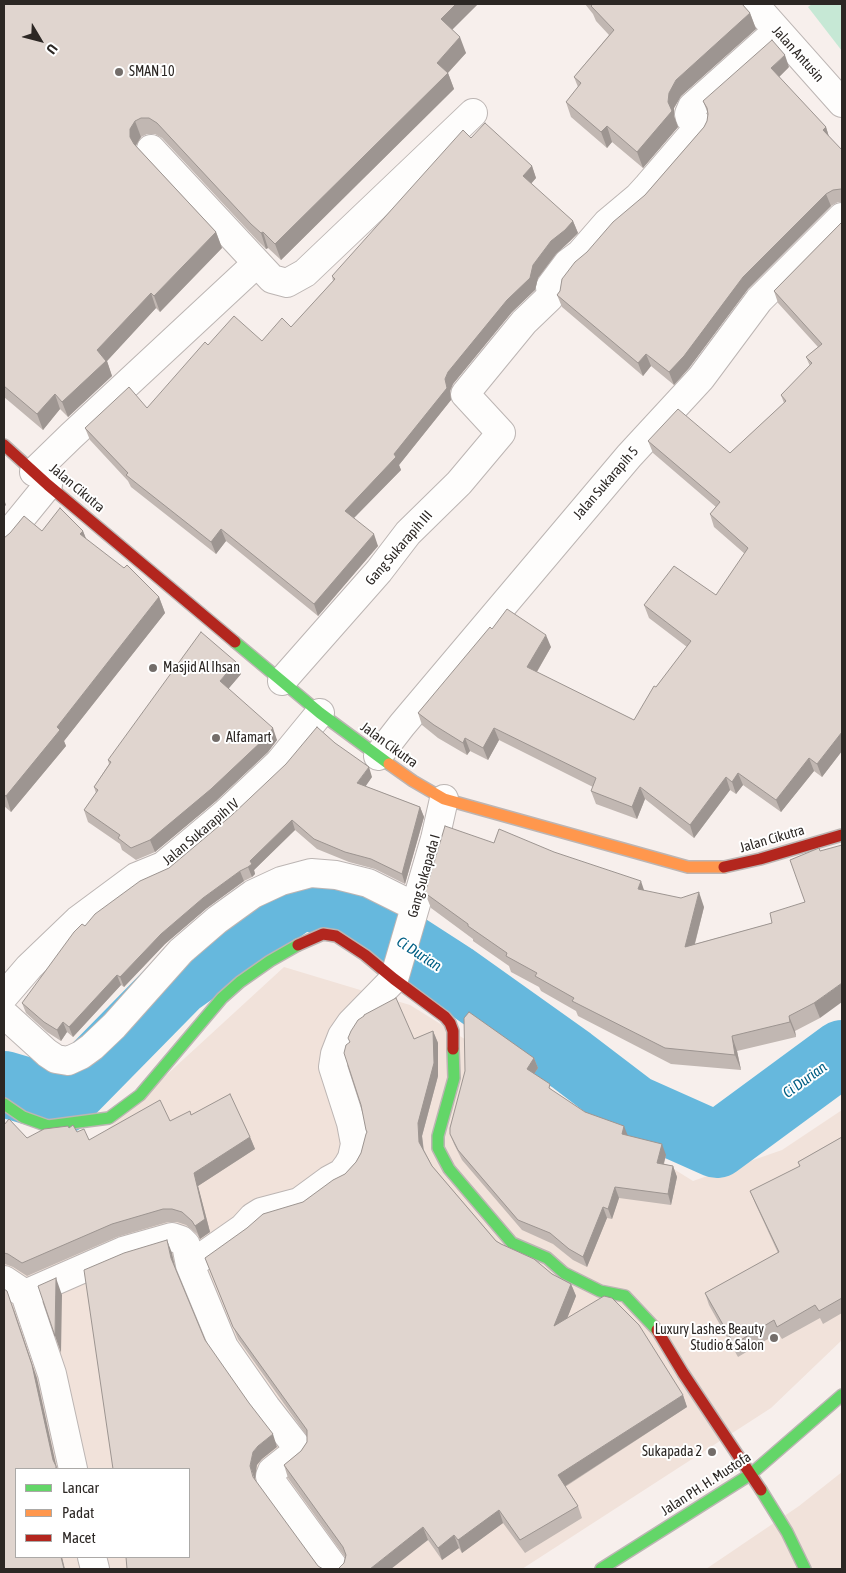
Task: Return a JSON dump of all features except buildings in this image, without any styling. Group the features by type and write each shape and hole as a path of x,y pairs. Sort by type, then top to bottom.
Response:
{"main road":[{"name":"Jalan Cikutra","path":"4,445 320,713 413,781 444,798 688,867 727,867 842,835"},
{"path":"4,1104 23,1116 48,1126 108,1118 140,1095 222,998 240,982 270,961 316,936 323,934 336,936 365,955 445,1017 450,1023 453,1031 454,1078 438,1136 438,1148 449,1169 512,1243 547,1258 564,1273 600,1291 626,1296 656,1328 683,1373 751,1474 787,1532 805,1569"},
{"name":"Jalan PH. H. Mustofa","path":"602,1569 751,1474 842,1395"}],"street":[{"name":"Jalan Antusin","path":"754,4 842,103"},
{"name":"Gang Sukarapih III","path":"282,681 378,571 408,533 459,483 501,433 465,394 524,322 549,298 551,295 550,287 568,263 580,254 607,223 648,186 696,129 696,123 690,118 689,114 692,106 777,31"},
{"path":"151,149 272,279 286,283 305,273 473,113"},
{"name":"Jalan Sukarapih 5","path":"378,756 629,456 701,378 760,300 842,217"},
{"path":"4,539 41,478 71,436 257,264"},
{"name":"Jalan Sukarapih IV","path":"4,996 29,967 78,920 136,877 163,866 226,813 280,763 320,713"},
{"name":"Gang Sukapada I","path":"190,1265 243,1228 253,1217 261,1212 299,1202 342,1173 352,1158 356,1144 333,1067 335,1054 342,1036 351,1024 394,978 435,838 444,798"},
{"path":"7,1025 56,1059 68,1061 81,1055 114,1026 181,951 210,926 253,894 281,881 311,873 336,875 368,883 414,910"},
{"path":"73,1468 52,1374 14,1287 172,1237 182,1240 186,1245 190,1265 224,1347 266,1407 298,1447 296,1452 272,1471 271,1481 335,1569"}],"shaded area":[{"path":"284,967 410,1005 693,1181 782,1150 842,1110 842,1340 771,1408 522,1569 4,1569 4,1220 88,1147"},
{"path":"842,1472 842,1569 706,1569 799,1506"}],"green space":[{"path":"812,4 842,4 842,51 808,7"}],"waterway":[{"name":"Ci Durian","path":"4,1084 62,1101 178,983 302,895 357,914 453,976 571,1060 634,1108 717,1145 842,1053"}],"traffic: fast":[{"path":"235,642 320,713 389,764"},
{"path":"4,1104 23,1117 48,1126 109,1118 140,1095 222,998 240,982 270,961 298,945"},
{"path":"453,1049 454,1078 438,1136 438,1148 449,1169 512,1243 547,1258 564,1273 600,1291 625,1296 657,1330"},
{"path":"601,1569 751,1474 842,1395"},
{"path":"761,1490 787,1532 805,1569"}],"traffic: slow":[{"path":"389,764 444,799 688,867 724,867"}],"traffic: jam":[{"path":"4,445 48,485 235,642"},
{"path":"724,867 760,859 842,835"},
{"path":"298,945 323,934 336,936 365,955 445,1017 453,1031 453,1049"},
{"path":"657,1330 683,1373 761,1490"}],"place":[{"name":"SMAN 10","path":"119,72"},
{"name":"Masjid Al Ihsan","path":"153,668"},
{"name":"Alfamart","path":"216,738"},
{"name":"Luxury Lashes Beauty Studio & Salon","path":"774,1338"},
{"name":"Sukapada 2","path":"712,1452"}]}
